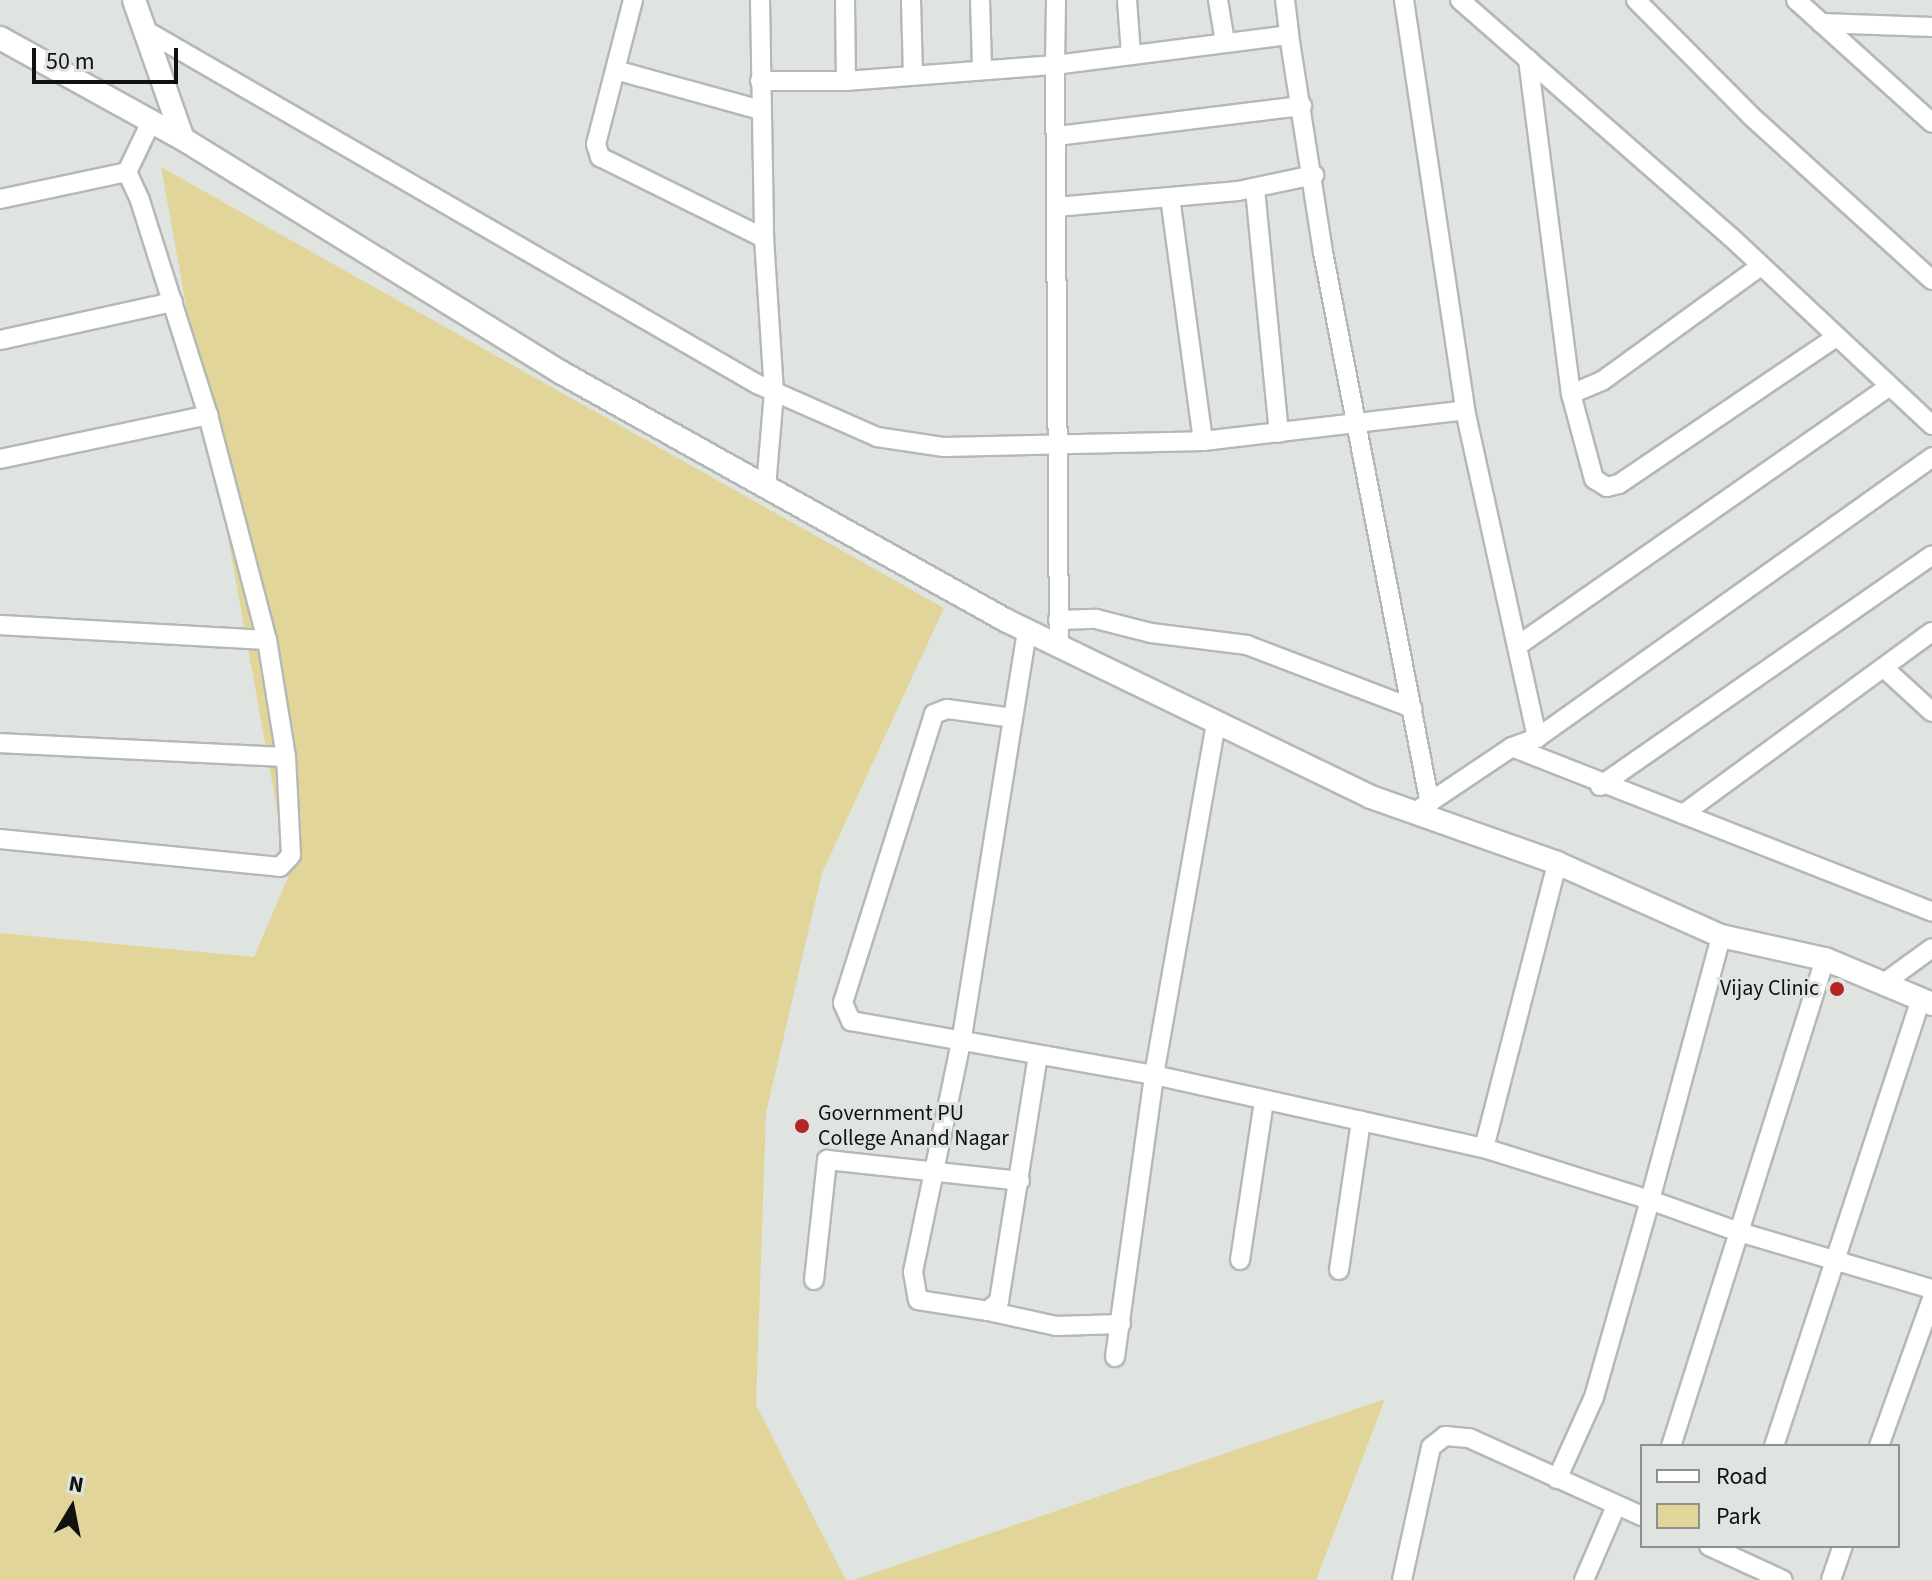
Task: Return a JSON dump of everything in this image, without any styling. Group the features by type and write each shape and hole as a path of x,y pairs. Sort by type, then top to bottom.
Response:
{"street":[{"path":"134,0 183,139"},
{"path":"633,0 619,71 598,135 600,157 764,238"},
{"path":"760,0 764,238 774,392 766,487"},
{"path":"845,0 846,81"},
{"path":"911,0 913,74"},
{"path":"980,0 982,69"},
{"path":"1056,0 1054,446 1059,646"},
{"path":"1127,0 1131,54"},
{"path":"1218,0 1225,42"},
{"path":"1285,0 1314,175 1323,252 1412,708 1422,808"},
{"path":"1404,0 1465,410 1520,644 1537,738"},
{"path":"1460,0 1761,266 1932,425"},
{"path":"1636,0 1751,116 1932,280"},
{"path":"1796,0 1932,123"},
{"path":"1821,23 1932,27"},
{"path":"145,30 774,392 877,437 926,446 1203,441 1359,425 1465,410"},
{"path":"760,81 846,81 1055,65 1289,35"},
{"path":"0,38 183,139 562,373 1027,631 1216,722 1557,863 1721,936 1825,959 1927,1002 1834,1263 1775,1444"},
{"path":"1528,59 1571,394 1591,474 1613,487 1836,337"},
{"path":"619,71 761,110"},
{"path":"1057,136 1302,106"},
{"path":"0,839 280,867 291,855 286,757 267,640 208,415 173,302 127,172 151,122"},
{"path":"0,199 127,172"},
{"path":"1056,207 1255,189 1314,175"},
{"path":"1255,189 1279,433"},
{"path":"1170,197 1203,441"},
{"path":"1571,394 1602,381 1761,266"},
{"path":"0,340 173,302"},
{"path":"1520,644 1889,387"},
{"path":"0,459 208,415"},
{"path":"1422,808 1512,747 1537,738 1932,457"},
{"path":"1600,786 1932,555"},
{"path":"1058,620 1096,619 1151,633 1247,645 1412,708"},
{"path":"0,625 267,640"},
{"path":"1027,631 961,1042 930,1172 913,1272 914,1294 932,1304 988,1311 1056,1326 1121,1324"},
{"path":"1683,814 1932,632"},
{"path":"1884,668 1932,712"},
{"path":"1013,718 947,709 934,714 843,1003 851,1021 1154,1075 1484,1148 1650,1200 1834,1263 1932,1289"},
{"path":"1115,1357 1154,1075 1216,722"},
{"path":"0,743 286,757"},
{"path":"1512,747 1600,786 1683,814 1932,912"},
{"path":"1484,1148 1557,863"},
{"path":"1557,1479 1594,1397 1721,936"},
{"path":"1884,983 1932,948"},
{"path":"1672,1444 1825,959"},
{"path":"988,1311 999,1301 1038,1055"},
{"path":"1240,1260 1264,1101"},
{"path":"1339,1270 1361,1121"},
{"path":"814,1280 827,1160 1020,1181"},
{"path":"1880,1444 1932,1299"},
{"path":"1402,1580 1431,1447 1437,1440 1456,1434 1640,1515"},
{"path":"1584,1580 1616,1506"},
{"path":"1713,1548 1783,1580"},
{"path":"1831,1580 1842,1548"}],"green space":[{"path":"161,167 944,608 822,873 766,1113 756,1405 846,1580 0,1580 0,933 254,957 289,875"},
{"path":"1385,1399 1316,1580 853,1580"}],"place":[{"name":"Vijay Clinic","path":"1837,989"},
{"name":"Government PU College Anand Nagar","path":"802,1126"}]}
